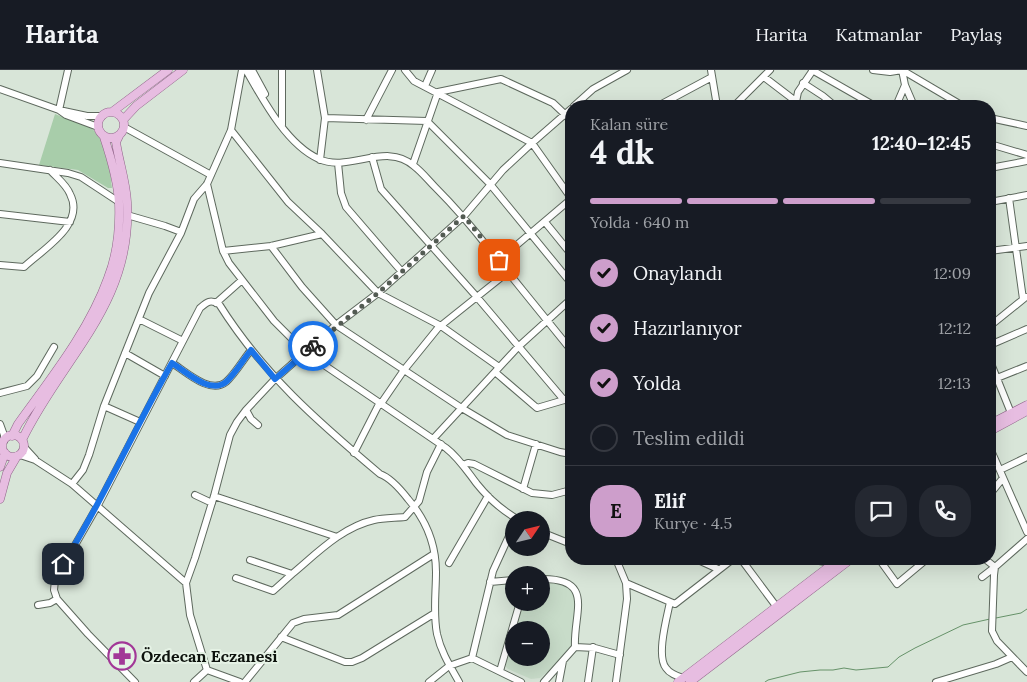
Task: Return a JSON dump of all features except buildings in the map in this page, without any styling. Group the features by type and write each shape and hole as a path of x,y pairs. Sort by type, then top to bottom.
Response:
{"main road":[{"path":"0,467 4,453 2,446 79,334 100,296 113,260 118,234 119,202 111,156 98,127 102,116 112,112 168,70"},
{"path":"0,499 7,474 21,450 34,416 80,349 107,302 116,282 126,235 127,202 116,142 124,123 136,106 183,70"},
{"path":"112,112 119,115 124,123"},
{"path":"104,137 112,139 119,136"},
{"path":"996,421 1027,404"},
{"path":"996,428 1027,411"},
{"path":"8,438 18,437 21,450"},
{"path":"4,453 10,457 21,450"},
{"path":"690,682 831,565"},
{"path":"680,680 842,565"}],"street":[{"path":"59,110 68,70"},
{"path":"72,484 83,470 104,406 149,293 181,232 194,199 207,184 231,130 242,70"},
{"path":"246,70 267,106 298,147 320,160 338,162 394,156 413,164 464,216 565,342"},
{"path":"252,70 280,123"},
{"path":"280,123 282,70"},
{"path":"317,70 325,118 320,160"},
{"path":"366,120 392,70"},
{"path":"405,70 414,80 532,142 565,190"},
{"path":"425,86 432,70"},
{"path":"580,100 593,88 627,70"},
{"path":"711,70 717,100"},
{"path":"740,100 770,70"},
{"path":"799,100 798,92 812,70 859,100"},
{"path":"873,70 890,72 902,70 948,100"},
{"path":"902,70 904,85 911,100"},
{"path":"764,77 794,100"},
{"path":"670,100 712,78"},
{"path":"438,92 501,80 565,107"},
{"path":"803,83 828,100"},
{"path":"898,100 904,85"},
{"path":"0,89 59,110 86,116 102,116"},
{"path":"413,164 438,92"},
{"path":"59,110 66,115 98,127"},
{"path":"207,670 190,615 186,583 196,558 230,435 246,410 275,379 305,352 378,293 464,216 490,184 532,142 565,113"},
{"path":"325,118 427,121 490,184 565,276"},
{"path":"996,119 1027,126"},
{"path":"124,123 211,175"},
{"path":"231,130 288,202 322,234 378,293 441,326 497,369 537,408 564,400 476,296 381,189 372,157"},
{"path":"996,146 1027,155"},
{"path":"996,167 1027,161"},
{"path":"338,162 341,193 346,207 402,272"},
{"path":"0,163 50,170 81,177 119,202"},
{"path":"0,265 24,267 59,237 70,222 73,215 73,201 64,184 50,170"},
{"path":"207,184 223,251 242,280 274,321 305,352 452,453 488,496 505,511"},
{"path":"996,201 1027,194"},
{"path":"996,321 1025,298 1009,198"},
{"path":"499,260 565,204"},
{"path":"0,214 70,222"},
{"path":"127,215 181,232"},
{"path":"545,222 565,247"},
{"path":"223,251 271,246 322,234"},
{"path":"271,246 302,287 336,326 460,407 507,435 565,453"},
{"path":"996,250 1027,246"},
{"path":"354,453 380,404 404,370 441,326 508,272"},
{"path":"216,303 242,280"},
{"path":"135,682 57,599 54,590 55,580 98,505 200,308 207,302 216,303 251,350 298,403 354,453 380,474 386,476 415,507 427,526 434,554 436,570 435,613 439,642 460,682"},
{"path":"433,439 460,407 518,347 565,304"},
{"path":"139,319 183,341"},
{"path":"996,342 1027,329"},
{"path":"0,392 27,386 37,376 54,347"},
{"path":"172,363 202,382 217,386 225,382 251,350"},
{"path":"125,353 165,376"},
{"path":"1011,412 997,378 1027,366"},
{"path":"104,406 140,422"},
{"path":"246,410 258,426"},
{"path":"0,424 8,438"},
{"path":"236,578 273,591 337,537 373,520 405,517 415,507 422,494 427,472 441,444"},
{"path":"523,489 536,444"},
{"path":"21,450 72,484 186,583"},
{"path":"1000,470 1027,457"},
{"path":"996,461 1027,532"},
{"path":"463,465 468,463 474,464 532,493 552,495 565,492"},
{"path":"996,487 1003,478"},
{"path":"195,495 337,537"},
{"path":"450,563 488,496"},
{"path":"550,536 565,542"},
{"path":"982,577 995,568 1027,539"},
{"path":"472,658 493,571 505,545"},
{"path":"54,554 66,559"},
{"path":"244,682 288,628 298,620 332,616 344,612 434,554"},
{"path":"250,560 292,574"},
{"path":"616,682 627,606 626,583 618,565"},
{"path":"709,565 718,569"},
{"path":"626,583 675,604 724,565"},
{"path":"746,565 778,610"},
{"path":"883,565 897,584 919,565"},
{"path":"992,565 995,568"},
{"path":"995,568 992,631 997,641 1027,672"},
{"path":"550,580 563,582 572,587 576,593 579,602 575,635 576,647"},
{"path":"490,582 505,581"},
{"path":"38,605 50,603 57,599"},
{"path":"670,602 664,629 662,663 668,671 680,680"},
{"path":"500,671 517,611"},
{"path":"281,637 334,658 352,662 362,658 435,613"},
{"path":"544,682 576,647 593,647 620,656"},
{"path":"588,682 593,647"},
{"path":"936,682 996,664 1012,657"},
{"path":"429,682 450,666 472,658 521,682"},
{"path":"560,682 563,660"},
{"path":"194,682 207,670"},
{"path":"207,670 240,682"}],"shaded area":[{"path":"550,582 566,585 574,591 577,606 572,647 559,663 540,678 531,679 505,666 550,666 550,621 518,621 521,611 550,611"}],"green space":[{"path":"55,114 83,124 98,134 108,156 112,188 108,188 78,170 39,165"}],"waterway":[{"path":"996,618 1021,613 1027,609"},
{"path":"765,682 800,672 888,667 899,657 915,648 963,625 990,619"}],"way so far":[{"path":"313,346 378,293 464,216 499,260"}],"place":[{"name":"Özdecan Eczanesi","path":"122,656"}],"route":[{"path":"63,564 98,505 172,363 202,382 217,386 225,382 251,350 275,379 313,346"}]}
